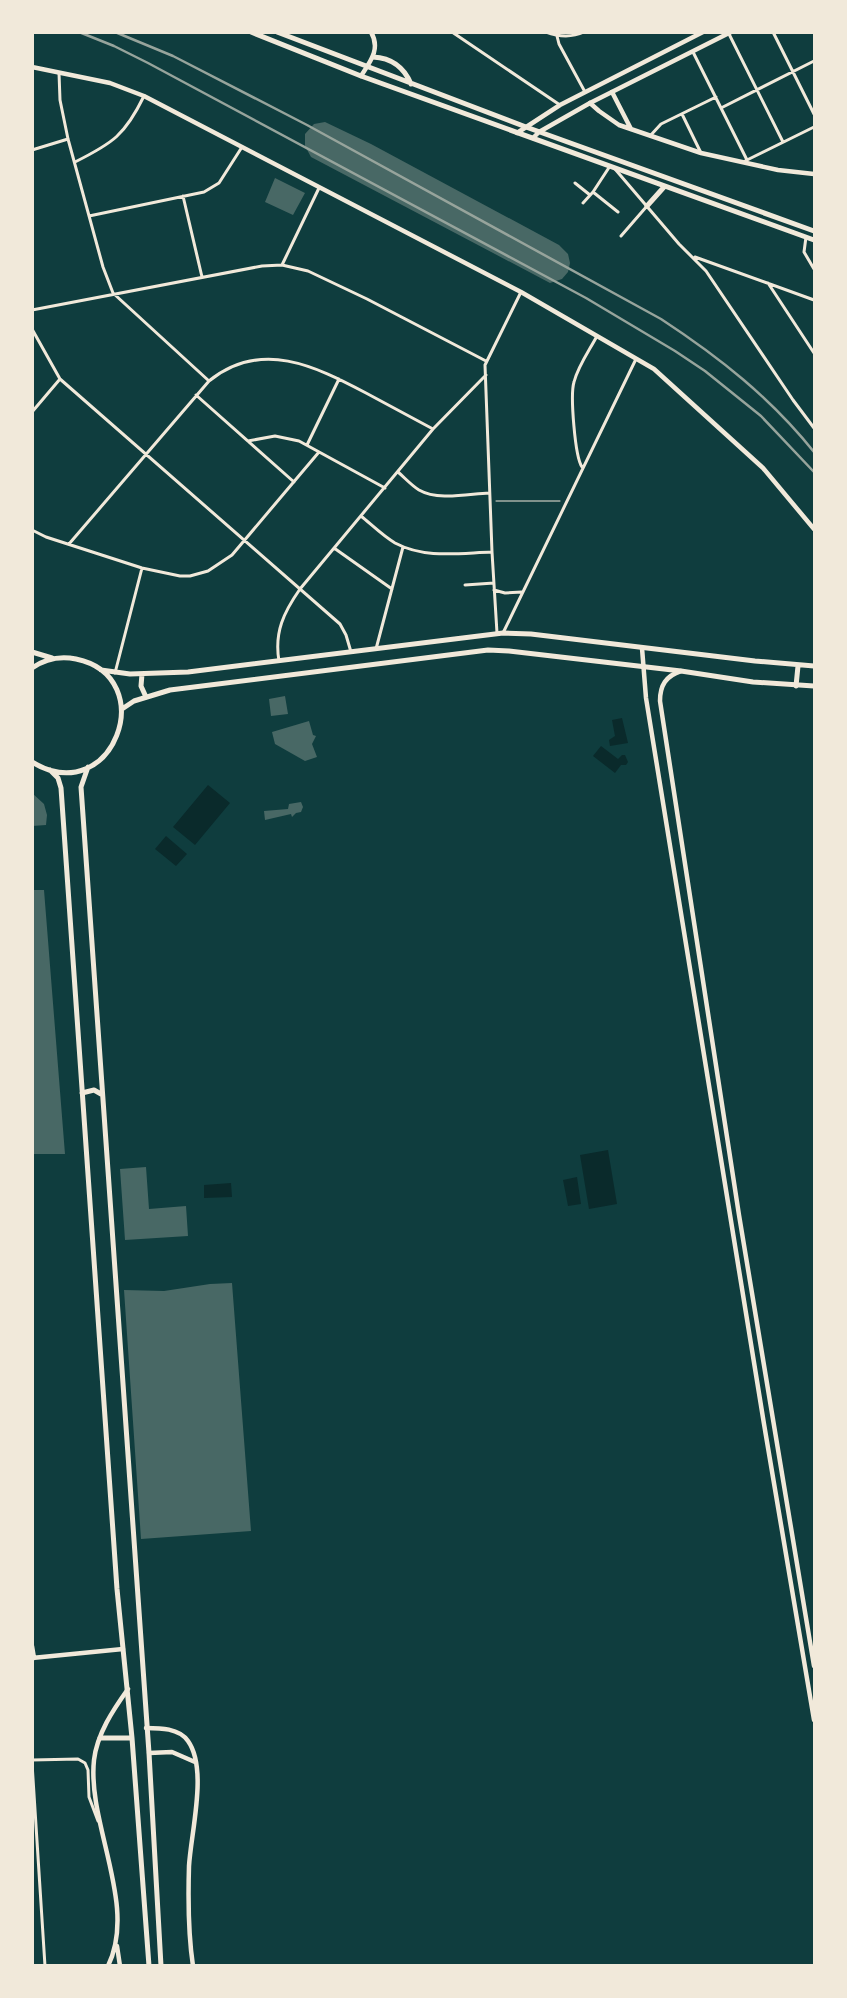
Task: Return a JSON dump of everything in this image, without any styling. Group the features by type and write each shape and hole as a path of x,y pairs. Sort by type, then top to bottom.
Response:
{"main road":[{"path":"250,32 361,76 814,240"},
{"path":"276,32 366,68 539,132 814,231"},
{"path":"373,57 387,59 399,66 411,84"},
{"path":"647,206 664,187"},
{"path":"32,668 52,659 71,658 82,660 101,670 115,673 188,672 500,633 530,634 798,666 814,666"},
{"path":"122,709 134,701 170,690 488,650 681,671 753,682 814,686"},
{"path":"32,652 52,659"},
{"path":"796,686 798,666"},
{"path":"50,770 73,771 88,767 108,752 116,739 121,724 122,709 117,692 101,670"},
{"path":"142,674 140,686 146,697"},
{"path":"32,762 50,770 58,778 61,788 113,1546 128,1689 149,1966"},
{"path":"88,767 81,787 101,1094 149,1753 161,1966"},
{"path":"82,1093 94,1090 101,1094"},
{"path":"100,1738 132,1738"}],"street":[{"path":"361,76 373,57 376,44 370,32"},
{"path":"452,32 560,105"},
{"path":"546,32 567,37 584,32"},
{"path":"517,133 560,105 703,32"},
{"path":"773,32 814,114"},
{"path":"533,138 539,132 590,103 730,33 783,142"},
{"path":"556,34 585,92"},
{"path":"693,52 716,97 744,161"},
{"path":"721,108 814,61"},
{"path":"32,67 110,83 144,96 520,292 636,359 664,376 763,468 814,529"},
{"path":"59,73 60,100 68,139 103,267 113,294 209,381"},
{"path":"612,92 630,129"},
{"path":"75,162 116,139 128,126 144,96"},
{"path":"650,136 661,124 716,97"},
{"path":"590,103 608,119 630,129 701,153 778,170 814,174"},
{"path":"682,114 701,153"},
{"path":"744,161 814,127"},
{"path":"32,150 68,139"},
{"path":"89,216 204,192 219,183 242,146"},
{"path":"583,203 612,167 679,244 711,276 814,428"},
{"path":"575,183 590,195"},
{"path":"282,265 319,188"},
{"path":"593,192 618,212"},
{"path":"183,196 202,277"},
{"path":"621,236 647,206"},
{"path":"806,237 804,252 814,269"},
{"path":"692,256 814,300"},
{"path":"32,310 262,266 282,265 316,275 486,361"},
{"path":"767,283 814,353"},
{"path":"500,633 494,590 492,552 486,361 520,292"},
{"path":"32,329 60,379 342,627 351,652"},
{"path":"582,467 577,455 572,388 577,373 597,336"},
{"path":"500,633 523,592 636,359"},
{"path":"68,544 209,381 230,367 242,363 270,360 302,363 339,379 433,429"},
{"path":"279,661 277,642 281,622 284,613 300,589 433,429 486,375"},
{"path":"32,412 60,379"},
{"path":"307,445 339,379"},
{"path":"196,395 294,482"},
{"path":"810,424 814,421"},
{"path":"248,441 275,436 287,437 307,445 385,488"},
{"path":"32,530 46,537 142,568 180,576 199,574 225,561 318,452"},
{"path":"398,472 418,489 427,493 445,495 489,493"},
{"path":"361,516 387,537 415,551 438,554 492,552"},
{"path":"376,649 403,546"},
{"path":"334,548 392,589"},
{"path":"115,673 142,568"},
{"path":"466,585 494,583"},
{"path":"494,590 511,594 523,592"},
{"path":"642,648 646,698 814,1720"},
{"path":"681,671 669,676 663,682 660,701 754,1306 814,1666"},
{"path":"745,1307 754,1306"},
{"path":"32,1646 34,1658 123,1649"},
{"path":"120,1966 117,1942 118,1926 112,1876 101,1827 93,1769 100,1738 112,1712 128,1689"},
{"path":"146,1728 163,1728 178,1732 190,1742 195,1762 199,1786 192,1834 189,1890 190,1945 193,1966"},
{"path":"149,1753 172,1752 195,1762"},
{"path":"45,1966 32,1761 78,1759 85,1763 88,1770 89,1797 101,1827"},
{"path":"108,1966 117,1942"}],"path":[{"path":"496,501 560,501"}],"water":[{"path":"622,718 628,743 610,746 609,740 615,736 612,720"},
{"path":"601,746 618,759 625,755 628,762 626,765 621,765 615,773 593,756"},
{"path":"208,785 230,803 195,845 173,827"},
{"path":"166,836 187,854 176,866 155,849"},
{"path":"608,1150 617,1204 589,1209 580,1155"},
{"path":"577,1177 581,1204 568,1206 563,1180"},
{"path":"231,1183 232,1197 204,1198 204,1185"}],"building":[{"path":"325,122 371,144 559,245 568,254 570,263 568,272 562,279 550,283 311,157 305,146 305,134 314,124"},
{"path":"275,178 305,193 293,215 265,202"},
{"path":"285,696 288,714 271,716 269,699"},
{"path":"309,721 313,735 316,736 312,744 317,757 305,761 275,744 272,732"},
{"path":"32,793 44,804 47,815 46,825 32,826"},
{"path":"301,802 303,807 301,812 296,813 292,817 291,814 265,820 264,811 288,809 289,804"},
{"path":"32,890 44,890 65,1154 32,1154"},
{"path":"146,1167 149,1209 186,1206 188,1236 125,1240 120,1169"},
{"path":"232,1283 251,1531 141,1539 124,1290 164,1291 210,1284"}],"railway":[{"path":"79,32 114,46 148,63 586,298 675,351 705,371 761,416 814,472"},
{"path":"115,32 173,56 307,125 661,319 743,379 780,414 814,452"}]}
